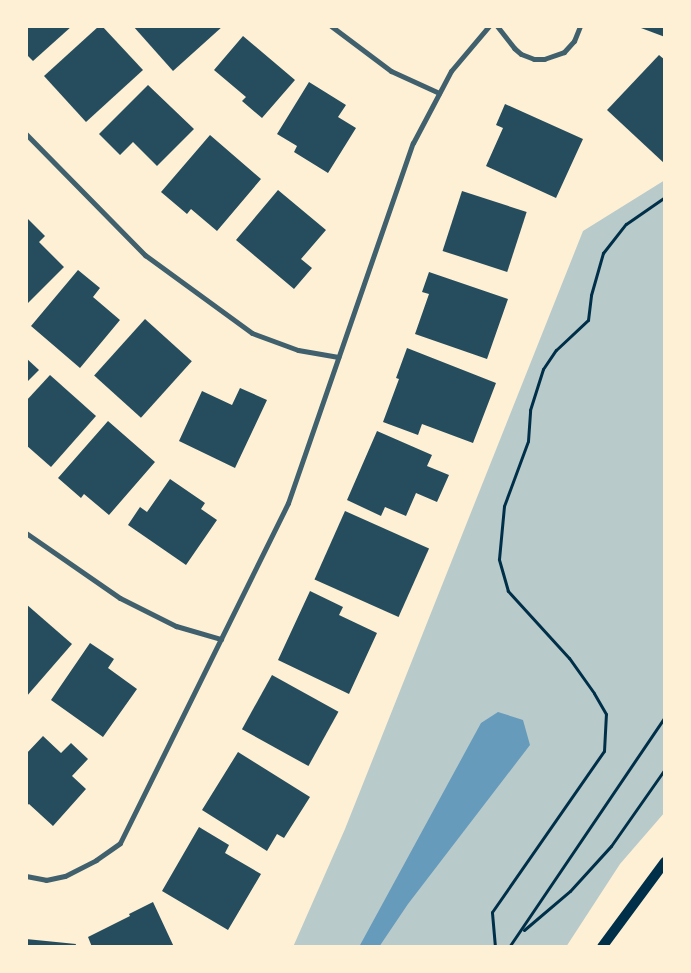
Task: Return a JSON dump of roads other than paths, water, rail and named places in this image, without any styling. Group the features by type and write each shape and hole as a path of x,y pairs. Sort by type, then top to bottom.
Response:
{"main road":[{"path":"602,947 665,862"}],"street":[{"path":"331,26 391,71 439,93"},
{"path":"26,876 46,880 64,876 96,860 120,844 288,503 413,143 451,71 489,26"},
{"path":"498,26 514,48 521,54 544,59 564,52 574,41 580,26"},
{"path":"26,134 145,255 244,328 252,333 298,350 338,357"},
{"path":"26,534 120,598 176,626 221,639"}],"water":[{"path":"498,712 523,720 530,745 408,904 379,947 359,947 481,723"}]}
